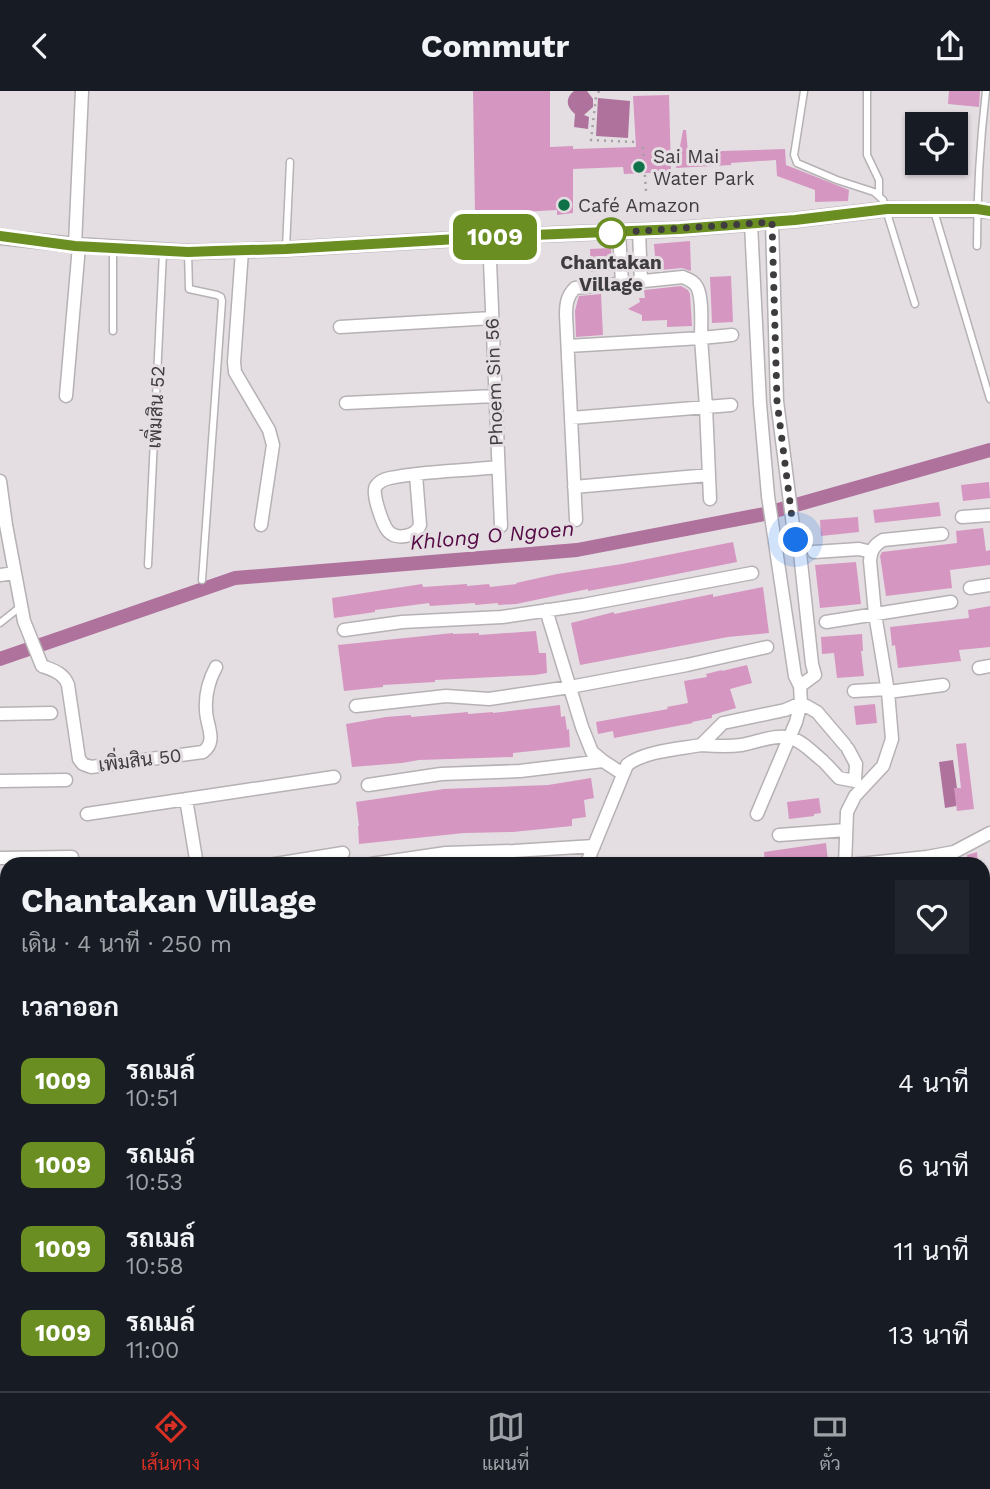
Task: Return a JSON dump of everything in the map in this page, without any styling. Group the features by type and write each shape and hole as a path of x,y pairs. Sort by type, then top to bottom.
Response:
{"street":[{"path":"66,396 77,246 82,91"},
{"path":"0,236 77,246 188,252 242,251 751,224 887,209 983,210"},
{"path":"772,222 777,401 815,675 800,686"},
{"path":"751,224 760,404 768,496 794,677 800,686 796,722 757,814"},
{"path":"639,231 641,282"},
{"path":"619,232 622,283"},
{"name":"Phoem Sin 56","path":"489,237 500,526"},
{"path":"242,251 235,372 269,430 273,445 261,525"},
{"path":"576,520 566,305 575,288 683,278 692,281 697,287 700,296 709,499"},
{"path":"340,327 492,318"},
{"path":"568,347 732,335"},
{"path":"346,403 495,396"},
{"path":"571,418 731,405"},
{"path":"416,475 420,525 413,534 394,534 388,531 375,500 373,492 376,485 387,478 416,475 498,467"},
{"path":"574,487 709,475"},
{"name":"เพิ่มสิน 50","path":"0,481 24,621 42,666 59,673 68,685 79,759 83,764 91,767 208,748 211,740 206,711 209,680 216,667"},
{"path":"962,517 990,515"},
{"path":"859,784 883,766 892,739 888,690 875,614 871,552 875,545 883,540 942,534"},
{"path":"814,552 859,549 871,552"},
{"path":"0,575 15,573"},
{"path":"344,629 402,622 502,617 583,605 752,573"},
{"path":"970,588 990,585"},
{"path":"825,622 951,602"},
{"path":"546,610 592,752 623,774"},
{"path":"356,706 446,696 489,699 570,687 767,647"},
{"path":"854,691 943,685"},
{"path":"701,745 723,723 785,710 800,703"},
{"path":"800,703 817,712 846,747 856,764 859,784 847,812 848,857"},
{"path":"0,714 51,713"},
{"path":"589,857 627,765 635,759 701,745 720,747 789,737 805,746 839,778 859,784"},
{"path":"368,785 442,774 520,771 603,761"},
{"path":"87,814 334,777"},
{"path":"0,781 66,780"},
{"path":"186,799 196,857"},
{"path":"779,835 846,830"},
{"path":"927,857 954,852 990,834"},
{"path":"419,857 446,853 594,846"},
{"path":"318,857 343,853"},
{"path":"0,857 72,856"}],"lane":[{"path":"804,91 794,155 797,163 879,195 887,209 915,305"},
{"path":"867,91 867,155 879,180 879,195"},
{"path":"977,246 983,210 981,136 986,91"},
{"path":"286,249 290,162"},
{"path":"933,209 990,399"},
{"path":"113,248 113,331"},
{"name":"เพิ่มสิน 52","path":"148,565 164,250"},
{"path":"188,252 189,289 217,295 222,301 202,580"},
{"path":"0,623 21,607"}],"path":[{"path":"599,91 591,140 635,142"},
{"path":"643,146 646,191"}],"shaded area":[{"path":"574,91 587,91 593,99 593,107 584,115 589,117 588,129 574,127 575,114 568,103"},
{"path":"598,98 630,101 628,138 596,136"},
{"path":"953,760 957,788 956,806 945,808 939,762"}],"building":[{"path":"473,91 550,91 550,147 573,146 573,149 636,147 633,96 669,95 671,172 624,174 623,167 573,169 573,213 557,215 557,210 475,215"},
{"path":"949,91 980,91 979,107 948,104"},
{"path":"683,130 686,130 688,152 785,149 786,165 849,190 848,201 815,202 815,190 777,176 776,160 676,168"},
{"path":"690,241 691,271 682,268 656,268 654,244"},
{"path":"611,248 613,271 591,272 590,249"},
{"path":"731,276 733,322 712,323 710,277"},
{"path":"681,286 690,294 692,326 667,327 667,320 642,321 642,315 628,309 640,302 639,298 645,298 644,290"},
{"path":"601,294 603,335 576,337 575,311 579,296"},
{"path":"989,482 990,498 963,501 961,485"},
{"path":"939,502 941,516 875,523 873,510"},
{"path":"858,517 859,532 821,536 820,520"},
{"path":"983,528 986,551 990,550 990,565 950,570 952,588 886,596 880,556 882,552 957,543 956,531"},
{"path":"733,542 737,562 632,583 516,604 430,606 429,603 334,618 332,598 422,584 423,587 489,584 490,587 517,584 557,574"},
{"path":"856,562 861,604 820,608 815,565"},
{"path":"763,587 769,633 728,637 580,665 571,623 614,612"},
{"path":"990,606 990,647 959,650 961,661 898,668 890,627 969,618 968,610"},
{"path":"536,631 539,653 546,653 547,673 435,680 344,691 338,645 453,633 479,635"},
{"path":"862,634 864,676 837,678 834,653 822,654 821,637"},
{"path":"747,665 752,683 730,689 736,708 693,723 614,738 613,731 598,734 596,722 688,703 684,681"},
{"path":"875,704 877,723 856,725 854,706"},
{"path":"560,705 561,717 565,716 567,730 569,729 570,747 513,753 513,757 419,760 352,767 346,724 386,717 493,713"},
{"path":"966,743 974,809 957,811 954,788 961,788 956,744"},
{"path":"591,778 594,798 584,800 586,817 572,819 572,826 513,832 464,833 359,844 356,802 444,789 548,785"},
{"path":"819,798 821,813 789,819 787,802"},
{"path":"826,843 828,857 764,857 764,852"},
{"path":"977,852 977,857 967,857"}],"waterway":[{"name":"Khlong O Ngoen","path":"0,659 235,578 577,550 764,514 990,450"}],"bus line":[{"name":"1009","path":"0,236 75,246 188,252 680,229 795,220 887,209 990,211"}],"place":[{"name":"Sai Mai Water Park","path":"639,167"},
{"name":"Café Amazon","path":"564,205"},
{"name":"Chantakan Village","path":"611,233"}],"route":[{"path":"611,233 772,222 777,401 796,540"}]}
